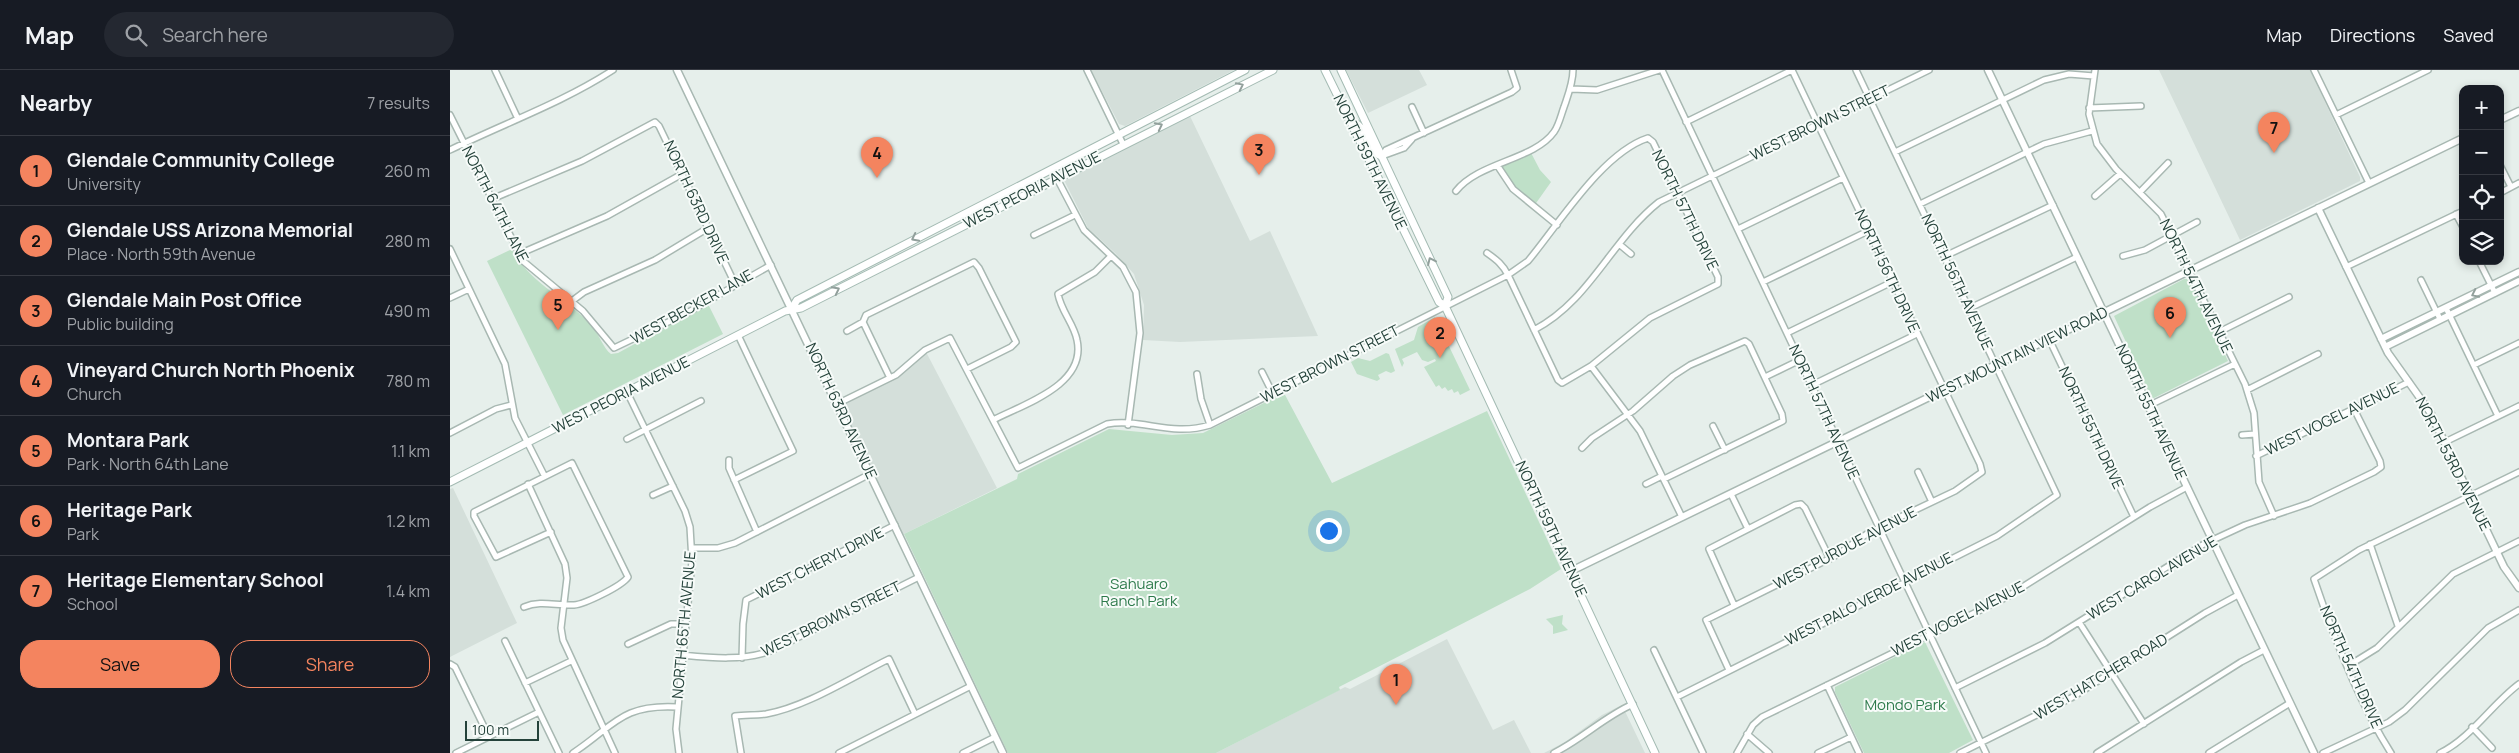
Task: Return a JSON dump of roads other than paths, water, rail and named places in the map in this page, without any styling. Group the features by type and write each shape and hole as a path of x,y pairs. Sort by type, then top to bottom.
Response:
{"main road":[{"name":"WEST PEORIA AVENUE","path":"792,308 797,300 1245,70"},
{"name":"WEST PEORIA AVENUE","path":"450,482 792,308 801,308 1273,70"},
{"name":"NORTH 59TH AVENUE","path":"1325,70 1438,302 1445,306 1655,753"},
{"name":"NORTH 59TH AVENUE","path":"1341,70 1448,298 1445,306"},
{"path":"1216,85 1222,95"},
{"path":"1350,121 1358,126 1373,150 1382,156"},
{"path":"932,241 944,230 980,212 982,204"}],"street":[{"path":"495,70 518,119"},
{"path":"450,150 584,89 613,70"},
{"name":"NORTH 63RD AVENUE","path":"677,70 1003,753"},
{"path":"1087,70 1123,144"},
{"path":"1382,156 1404,148 1412,139 1517,88 1511,70"},
{"path":"1456,191 1467,180 1540,144 1551,135 1559,123 1571,88 1573,70"},
{"path":"1571,88 1597,90 1661,70"},
{"name":"NORTH 57TH AVENUE","path":"1661,70 1986,753"},
{"path":"1686,122 1792,70"},
{"name":"NORTH 56TH DRIVE","path":"1792,70 1982,472"},
{"name":"NORTH 56TH AVENUE","path":"1856,70 1970,308 2056,495"},
{"name":"WEST BROWN STREET","path":"1534,330 1566,309 1646,213 1676,192 1929,70"},
{"name":"NORTH 55TH AVENUE","path":"1988,70 2314,753"},
{"path":"2314,70 2369,183"},
{"path":"2336,115 2428,70"},
{"path":"1895,152 2056,76 2095,73"},
{"name":"NORTH 54TH AVENUE","path":"2095,73 2089,108 2092,131 2104,156 2161,214 2235,364 2247,390 2254,413 2259,482 2274,516"},
{"path":"2089,108 2141,106"},
{"path":"1412,107 1424,133"},
{"path":"2504,118 2519,111"},
{"name":"NORTH 64TH LANE","path":"450,115 519,254 528,268 572,301 595,323 614,348"},
{"name":"NORTH 63RD DRIVE","path":"492,199 582,161 655,122 735,284"},
{"path":"1920,204 2028,152 2055,141 2092,131"},
{"name":"WEST BROWN STREET","path":"1128,424 1174,430 1190,430 1210,425 1508,276 1528,261 1606,166 1628,148 1648,138"},
{"name":"NORTH 57TH DRIVE","path":"1591,366 1650,318 1718,284 1718,277 1653,142 1648,138"},
{"name":"WEST MOUNTAIN VIEW ROAD","path":"1571,572 2459,140"},
{"path":"2140,192 2168,163"},
{"path":"1497,165 1513,189 1557,225"},
{"path":"837,404 890,378 929,347 950,338 1018,468 1107,424 1128,424 1139,340 1138,301 1129,276 1111,256 1091,239 1052,169"},
{"path":"2504,173 2511,187"},
{"path":"519,254 607,216 682,174"},
{"path":"2094,196 2120,174"},
{"path":"1738,229 1843,178"},
{"path":"2504,190 2519,183"},
{"path":"1945,256 2053,205"},
{"name":"NORTH 53RD AVENUE","path":"2318,208 2385,347 2423,401 2445,442 2497,553 2519,588"},
{"path":"2346,267 2459,213"},
{"path":"2456,214 2459,220"},
{"path":"1034,236 1076,215"},
{"path":"2123,256 2145,250 2197,222"},
{"path":"572,301 584,292 664,255 708,228"},
{"path":"1762,282 1868,231"},
{"path":"1619,244 1631,254"},
{"path":"450,249 505,364 515,418 544,476"},
{"path":"1487,253 1500,262 1508,276 1558,380 1562,383 1591,366 1640,431 1682,517"},
{"path":"992,420 1062,384 1074,370 1078,348 1076,335 1058,294 1096,272 1111,256"},
{"path":"1970,308 2077,257"},
{"path":"847,331 863,322 866,315 974,262 979,268 1016,342 1011,347 967,369"},
{"name":"WEST BECKER LANE","path":"614,348 687,313 771,265"},
{"path":"2482,265 2495,293"},
{"path":"2381,339 2519,272"},
{"path":"2421,280 2440,319"},
{"path":"2385,347 2519,281"},
{"path":"1787,333 1892,282"},
{"path":"450,298 469,289"},
{"path":"2219,332 2289,297"},
{"path":"2446,308 2498,416"},
{"path":"863,322 890,378"},
{"path":"1812,386 1917,334"},
{"path":"734,480 793,451 738,336"},
{"name":"NORTH 55TH DRIVE","path":"2049,339 2134,517"},
{"path":"1582,448 1592,438 1628,414 1681,370 1745,340 1765,377 1784,421 1725,450 1646,484"},
{"path":"2474,365 2519,343"},
{"path":"2247,390 2318,354"},
{"path":"1765,377 1800,360"},
{"path":"2148,406 2235,364"},
{"path":"1262,372 1273,394"},
{"path":"1196,374 1200,399 1210,425"},
{"name":"WEST VOGEL AVENUE","path":"2256,456 2409,382"},
{"name":"NORTH 65TH AVENUE","path":"627,392 685,511 690,527 692,548 677,707 678,753"},
{"path":"510,396 517,395"},
{"path":"627,439 701,401"},
{"path":"450,433 496,409 512,405"},
{"path":"2445,442 2519,406"},
{"name":"WEST CAROL AVENUE","path":"1955,688 2034,650 2174,561 2213,540 2245,525 2310,503 2381,467 2354,409"},
{"path":"1713,426 1725,450"},
{"path":"2242,435 2255,434"},
{"path":"729,460 729,468 757,532"},
{"path":"524,607 536,603 564,605 583,602 622,584 628,577 572,463 474,512 481,531 496,557 551,532"},
{"path":"1918,472 1932,502"},
{"name":"WEST PURDUE AVENUE","path":"1729,670 1706,620 1830,559 1878,527 1955,491 1982,472"},
{"path":"2398,626 2370,544 2519,472"},
{"path":"692,548 724,547 870,474"},
{"path":"528,484 565,564 567,578 562,634 571,661 615,753"},
{"path":"653,496 673,486"},
{"name":"WEST VOGEL AVENUE","path":"1737,753 1747,734 1762,717 2006,598 2134,517 2187,487"},
{"path":"1731,494 1748,529"},
{"name":"WEST PALO VERDE AVENUE","path":"1677,697 1904,581 1997,536 2056,495"},
{"path":"1734,605 1709,549 1748,529 1801,504 1805,508 1830,559"},
{"name":"WEST CHERYL DRIVE","path":"742,658 746,600 895,525"},
{"path":"2348,666 2366,657 2453,574 2519,542"},
{"name":"NORTH 54TH DRIVE","path":"2370,544 2314,579 2330,626 2391,753"},
{"name":"WEST BROWN STREET","path":"682,655 742,658 771,651 919,577"},
{"name":"WEST HATCHER ROAD","path":"1960,753 2071,698 2205,613 2238,595"},
{"path":"2323,753 2377,727 2405,710 2488,628 2519,610"},
{"path":"2079,622 2144,724"},
{"path":"628,644 670,624 685,624"},
{"path":"505,641 559,753"},
{"path":"1654,650 1703,753"},
{"path":"2097,753 2240,662 2264,650"},
{"path":"741,753 735,716 766,714 783,709 804,701 889,659 915,714"},
{"path":"526,683 571,661"},
{"path":"451,664 489,737"},
{"path":"2440,753 2472,727 2501,697 2519,684"},
{"path":"1827,685 1859,753"},
{"path":"839,753 971,686"},
{"path":"2209,753 2290,703"},
{"path":"1554,753 1574,742 1605,718 1633,704"},
{"path":"573,753 626,713 639,709 677,707"},
{"path":"456,753 540,712"},
{"path":"2472,727 2492,748"},
{"path":"1747,734 1764,746 1769,753"},
{"path":"964,753 995,737"},
{"path":"1818,753 1852,737"}],"place":[{"name":"Heritage Elementary School","path":"2274,153"},
{"name":"Glendale Main Post Office","path":"1259,175"},
{"name":"Vineyard Church North Phoenix","path":"877,178"},
{"name":"Montara Park","path":"558,330"},
{"name":"Heritage Park","path":"2170,338"},
{"name":"Glendale USS Arizona Memorial","path":"1440,358"},
{"name":"Glendale Community College","path":"1396,705"}],"park label":[{"name":"Sahuaro Ranch Park","path":"1139,592"},
{"name":"Mondo Park","path":"1905,705"}]}
